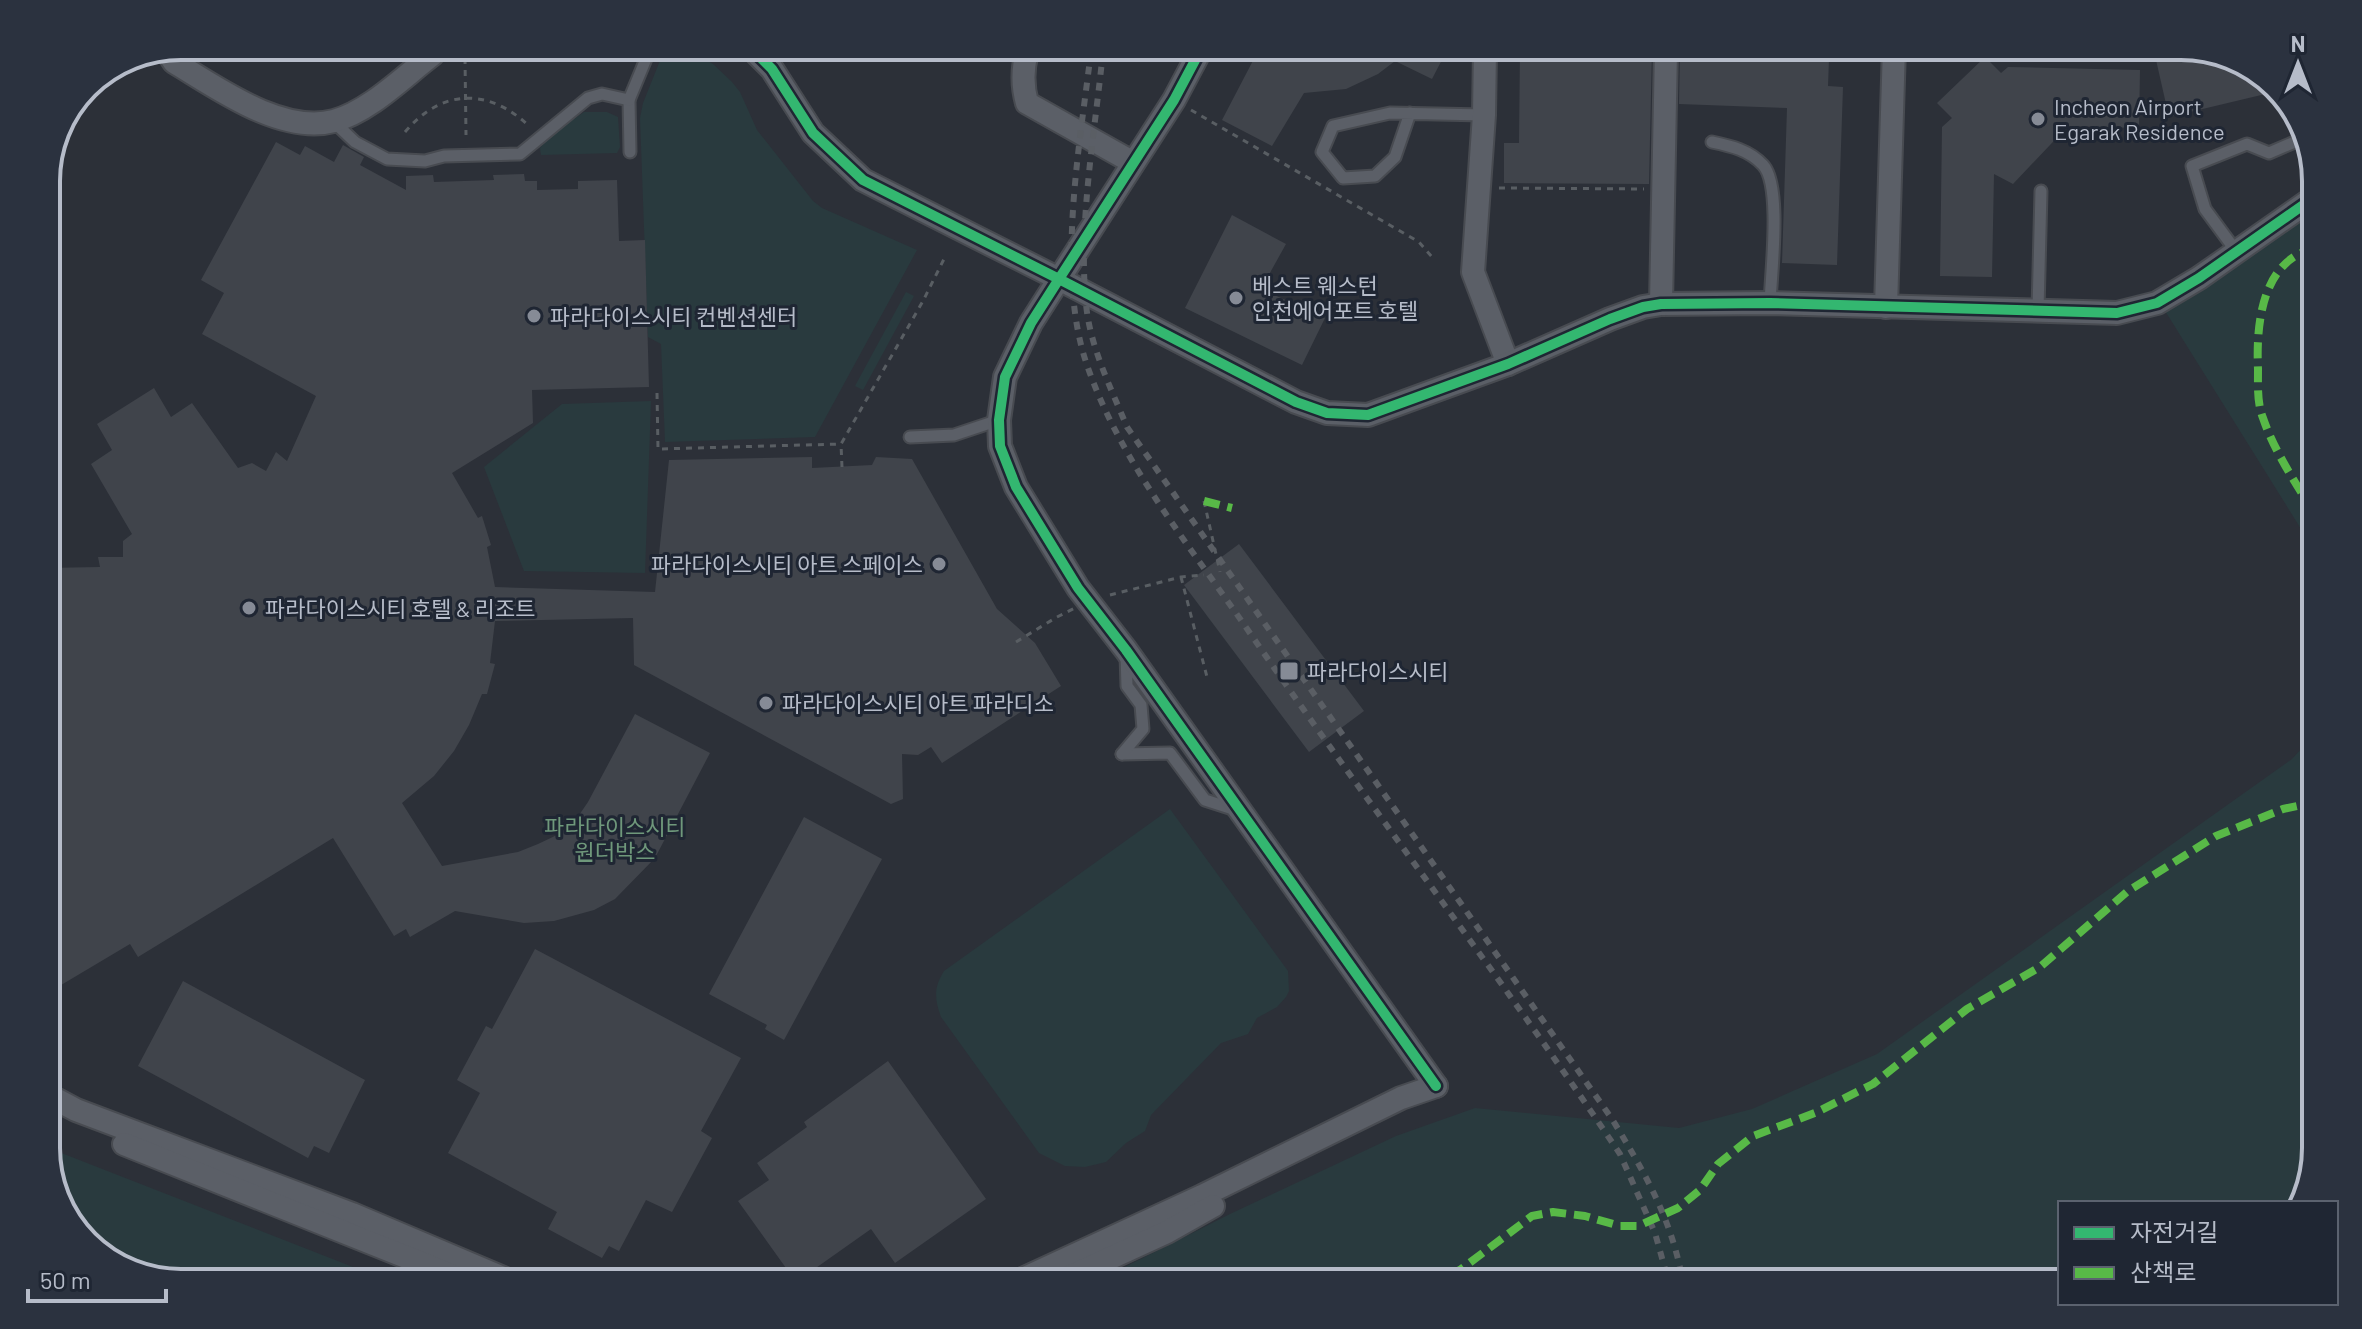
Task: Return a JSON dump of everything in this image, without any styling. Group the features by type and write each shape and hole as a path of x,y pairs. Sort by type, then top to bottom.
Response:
{"street":[{"path":"173,60 239,101 274,117 305,122 333,121 367,105 426,60"},
{"path":"763,60 813,133 863,180 1271,390 1327,413 1368,415 1508,364 1610,319 1661,304 1770,303 2117,313 2157,303 2302,206"},
{"path":"1025,60 1023,87 1027,103 1132,162"},
{"path":"1195,60 1174,100 1031,323 1005,377 999,420 1000,446 1016,487 1078,588 1126,650 1436,1086"},
{"path":"1485,60 1473,272 1508,364"},
{"path":"1661,304 1666,60"},
{"path":"1886,307 1894,60"},
{"path":"1044,1269 1401,1098 1436,1086"},
{"path":"1086,1269 1167,1232 1408,1107 1436,1086"},
{"path":"60,1101 352,1214 482,1269"},
{"path":"60,1118 436,1269"}],"lane":[{"path":"630,152 629,100 646,60"},
{"path":"333,121 355,142 387,159 425,161 444,156 520,154 588,98 602,94 629,100"},
{"path":"1410,113 1395,157 1375,176 1343,178 1322,152 1333,126 1390,113 1410,113 1484,115"},
{"path":"1712,142 1740,148 1765,167 1775,195 1770,303"},
{"path":"2236,251 2205,209 2192,166 2247,144 2269,153 2296,142"},
{"path":"2038,310 2041,191"},
{"path":"910,437 954,435 999,420"},
{"path":"1126,650 1127,686 1141,705 1143,729 1122,754 1170,753 1205,800 1240,811"}],"path":[{"path":"465,60 466,135"},
{"path":"405,132 414,121 444,100 466,99 484,99 506,107 532,129"},
{"path":"1174,100 1419,242 1432,257"},
{"path":"1480,188 1665,189"},
{"path":"842,467 841,444 944,259"},
{"path":"657,393 658,449 841,444"},
{"path":"1204,501 1220,572"},
{"path":"1106,596 1181,577 1204,575"},
{"path":"1181,577 1207,677"},
{"path":"1016,642 1091,600"}],"shaded area":[{"path":"660,60 706,60 740,92 757,130 813,201 822,208 917,250 815,437 665,442 661,344 648,337 640,118"},
{"path":"584,112 607,112 618,117 620,147 617,153 541,155 540,148 552,134"},
{"path":"2302,209 2302,531 2162,306"},
{"path":"906,292 914,296 863,390 855,386"},
{"path":"651,401 645,573 524,571 484,467 562,404"},
{"path":"2302,748 2302,1148 2298,1179 2290,1201 2058,1201 2058,1269 1121,1269 1396,1136 1475,1108 1679,1128 1752,1109 1877,1054 2292,759"},
{"path":"1170,809 1288,971 1289,991 1277,1007 1257,1018 1248,1034 1221,1043 1151,1115 1145,1131 1126,1143 1106,1162 1085,1167 1065,1166 1039,1153 941,1017 936,998 938,982 944,971"},
{"path":"60,1152 358,1269 181,1269 135,1260 107,1244 85,1222 66,1187"}],"building":[{"path":"1253,60 1442,60 1432,79 1395,61 1378,74 1346,89 1304,93 1272,146 1222,120"},
{"path":"1520,60 1652,60 1649,184 1504,183 1504,143 1519,143"},
{"path":"1680,60 1829,60 1828,86 1843,87 1837,265 1782,263 1787,108 1679,104"},
{"path":"1982,60 1988,60 2001,73 2008,67 2140,70 2139,128 2068,126 2013,184 1994,174 1992,277 1940,276 1942,127 1952,118 1937,103"},
{"path":"2156,60 2197,61 2227,69 2258,88 2258,96 2169,117"},
{"path":"276,142 300,155 305,146 334,162 343,145 364,157 360,165 406,190 406,176 433,175 434,182 494,180 493,175 524,174 525,181 537,181 537,190 578,189 578,181 617,180 619,241 645,240 649,387 532,390 533,423 452,473 478,518 482,516 491,545 487,547 495,587 655,592 669,460 812,457 812,468 872,465 876,457 912,459 997,609 1035,643 1061,686 942,763 931,747 918,755 902,754 903,799 891,804 634,665 633,618 495,621 490,663 495,664 487,694 482,694 454,751 434,776 402,803 442,866 518,852 557,835 575,821 635,714 710,753 655,858 615,899 594,910 554,921 524,923 455,911 410,937 406,929 394,936 333,838 138,957 130,944 60,986 60,568 100,567 98,557 123,557 123,541 132,534 91,464 112,450 97,424 154,388 171,417 192,403 238,468 252,463 266,471 276,452 287,461 316,396 202,334 224,293 201,280"},
{"name":"베스트 웨스턴 인천에어포트 호텔","path":"1232,215 1286,244 1261,289 1325,318 1302,365 1185,308"},
{"path":"1239,544 1364,711 1309,752 1184,585"},
{"path":"804,817 882,859 784,1040 765,1029 767,1025 709,994"},
{"path":"535,949 741,1058 701,1131 712,1138 672,1212 646,1200 619,1251 609,1246 602,1258 548,1229 557,1212 448,1153 480,1093 457,1080 486,1026 492,1029"},
{"path":"183,981 365,1080 329,1153 314,1146 308,1158 138,1066"},
{"path":"888,1061 986,1199 895,1263 871,1229 814,1269 787,1269 738,1201 769,1180 757,1163 807,1127 804,1122"}],"railway":[{"path":"1090,60 1073,208 1073,289 1077,327 1086,362 1116,432 1177,530 1620,1154 1655,1233 1665,1269"},
{"path":"1102,60 1086,210 1086,304 1097,352 1127,427 1612,1119 1664,1217 1680,1269"}],"marked path":[{"path":"2302,253 2284,265 2273,279 2261,313 2258,351 2258,394 2263,418 2280,456 2302,493"},
{"path":"1204,501 1232,508"},
{"path":"1461,1269 1532,1216 1553,1212 1585,1216 1620,1226 1638,1226 1678,1208 1700,1190 1718,1164 1753,1136 1815,1113 1873,1084 1967,1009 2040,967 2128,891 2216,836 2283,809 2302,805"}],"cycle path":[{"path":"763,60 813,133 863,180 1059,279 1031,323 1005,377 999,420 1000,446 1016,487 1078,588 1126,650 1436,1086"},
{"path":"1195,60 1174,100 1059,279 1296,402 1327,413 1368,415 1508,364 1610,319 1661,304 1770,303 2117,313 2157,303 2199,278 2302,206"}],"place":[{"name":"Incheon Airport Egarak Residence","path":"2038,119"},
{"name":"베스트 웨스턴 인천에어포트 호텔","path":"1236,298"},
{"name":"파라다이스시티 컨벤션센터","path":"534,316"},
{"name":"파라다이스시티 아트 스페이스","path":"939,564"},
{"name":"파라다이스시티 호텔 & 리조트","path":"249,608"},
{"name":"파라다이스시티","path":"1289,671"},
{"name":"파라다이스시티 아트 파라디소","path":"766,703"}],"park label":[{"name":"파라다이스시티 원더박스","path":"615,838"}]}
